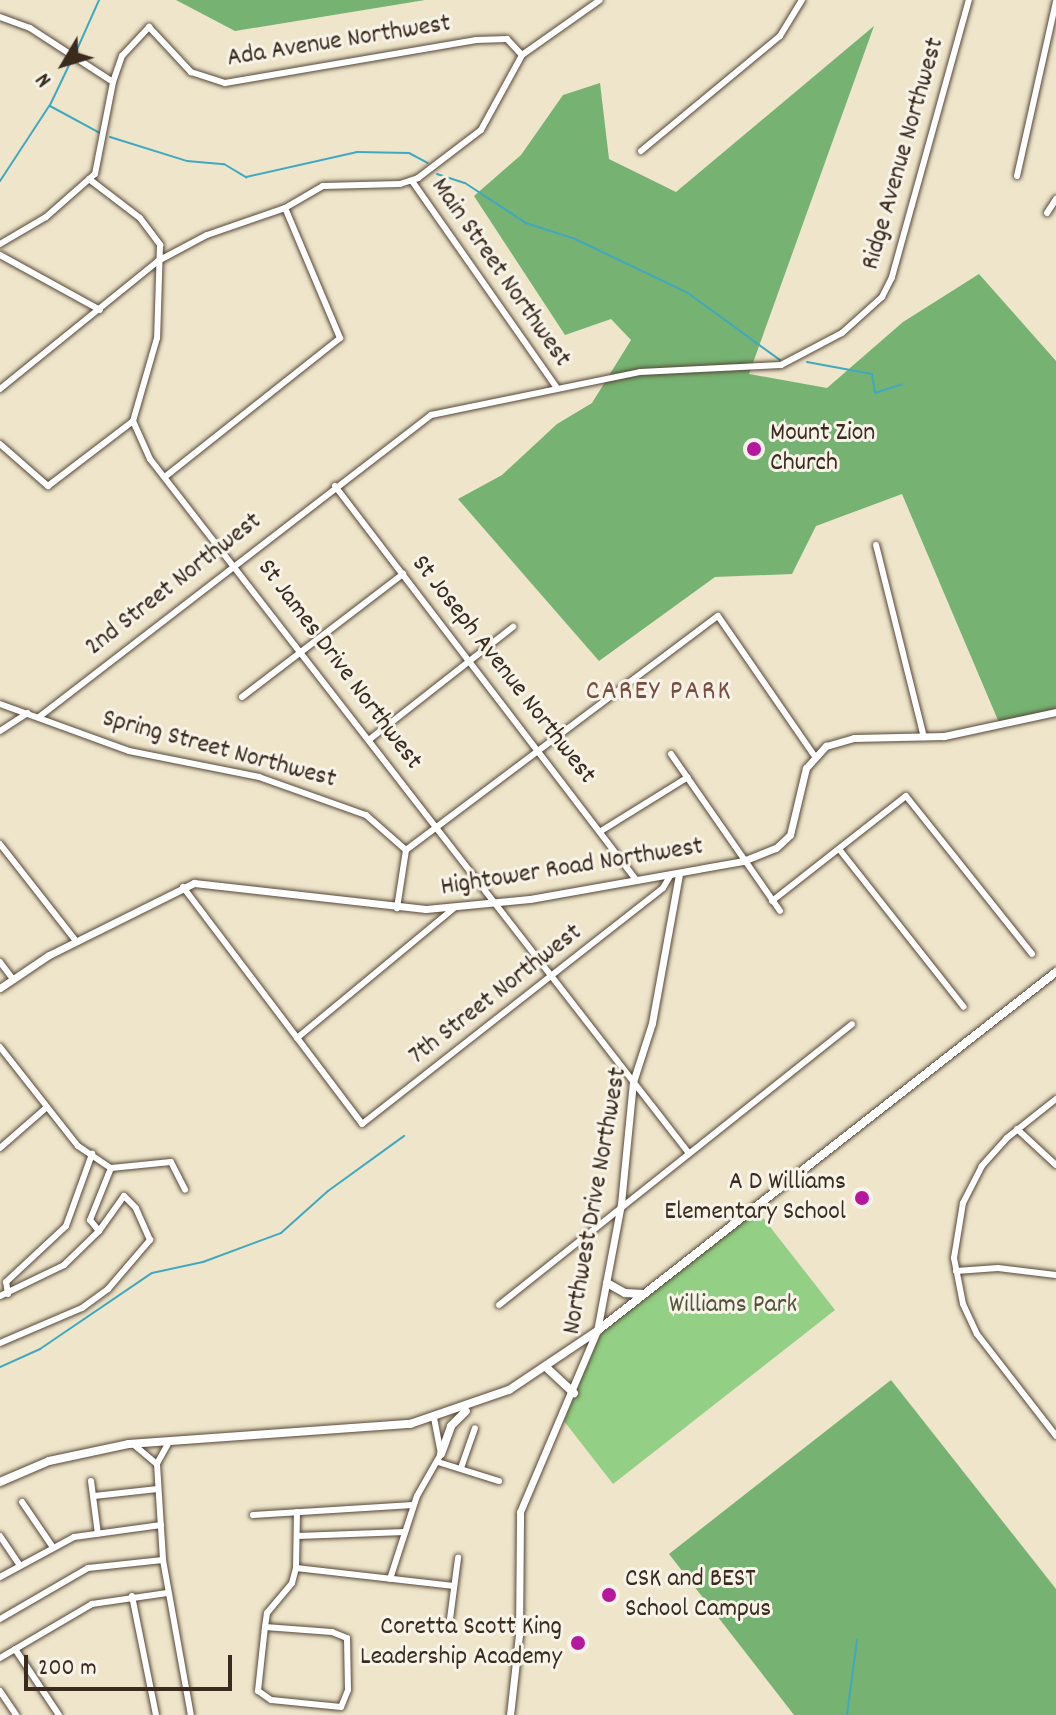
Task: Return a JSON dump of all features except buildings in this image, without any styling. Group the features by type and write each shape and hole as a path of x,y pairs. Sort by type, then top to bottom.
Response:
{"main road":[{"path":"0,1482 49,1461 133,1444 373,1429 434,1418 472,1406 547,1368 597,1331 1056,972"},
{"path":"607,1283 625,1293 644,1294"},
{"path":"547,1368 574,1393"},
{"path":"440,1458 451,1426 472,1406"}],"street":[{"path":"0,389 158,261 207,235 285,208 323,186 412,181 481,130 522,55 600,0"},
{"path":"641,151 780,36 802,0"},
{"name":"Ridge Avenue Northwest","path":"335,486 431,415 640,372 781,365 806,356 863,316 892,277 969,0"},
{"path":"1017,176 1056,1"},
{"path":"0,17 70,54 113,82 108,125 95,174 46,217 0,244"},
{"name":"Ada Avenue Northwest","path":"113,82 122,56 149,27 191,72 225,83 476,40 507,39 522,55"},
{"path":"0,444 48,486 133,421 157,338 160,245 154,232 89,179"},
{"name":"Main Street Northwest","path":"412,181 556,387"},
{"path":"1047,213 1056,199"},
{"path":"166,476 340,338 285,208"},
{"path":"0,255 100,310"},
{"name":"St James Drive Northwest","path":"133,421 150,459 235,563 688,1152"},
{"name":"2nd Street Northwest","path":"39,717 335,486"},
{"name":"St Joseph Avenue Northwest","path":"335,486 637,881"},
{"path":"876,545 924,737"},
{"path":"242,697 403,574"},
{"path":"397,909 406,850 703,624 718,616 814,755 854,738 924,737 1056,712"},
{"path":"370,739 513,627"},
{"name":"Spring Street Northwest","path":"0,704 129,751 259,777 326,797 366,815 406,850"},
{"path":"0,731 28,713"},
{"path":"671,754 739,847 743,861 780,911"},
{"name":"Hightower Road Northwest","path":"0,988 76,941 183,887 206,882 397,909 454,908 496,904 743,861 776,848 790,835 814,755"},
{"path":"601,831 688,777"},
{"path":"772,901 906,796 1032,954"},
{"path":"0,844 76,941"},
{"path":"839,849 964,1007"},
{"name":"7th Street Northwest","path":"297,1038 362,1124 552,978 663,888 674,875"},
{"name":"Northwest Drive Northwest","path":"510,1715 519,1635 520,1512 574,1393 597,1331 621,1204 633,1082 652,1023 674,875"},
{"path":"183,887 297,1038 454,908"},
{"path":"0,962 13,979"},
{"path":"499,1305 621,1204 852,1024"},
{"path":"0,1047 78,1146 111,1168 171,1162 185,1190"},
{"path":"1056,1099 1017,1129 989,1156 968,1190 956,1230 956,1271 977,1334 1056,1436"},
{"path":"0,1148 47,1107"},
{"path":"1017,1129 1056,1165"},
{"path":"8,1294 6,1282 66,1226 92,1154"},
{"path":"99,1231 90,1220 111,1168"},
{"path":"0,1296 64,1265 99,1231 124,1196 136,1208 150,1240 108,1289 82,1308 0,1343"},
{"path":"956,1271 998,1268 1056,1275"},
{"path":"390,1579 413,1505 440,1458 434,1418"},
{"path":"461,1468 475,1428"},
{"path":"169,1442 157,1464 163,1560 167,1593 185,1662 191,1715"},
{"path":"133,1444 157,1464"},
{"path":"440,1458 499,1481"},
{"path":"91,1481 98,1534"},
{"path":"94,1496 158,1489"},
{"path":"22,1502 52,1546"},
{"path":"253,1515 413,1505"},
{"path":"265,1627 332,1632 347,1638 348,1690 341,1707 264,1698 258,1691 265,1627 267,1613 292,1583 296,1568 297,1512"},
{"path":"0,1577 52,1546 98,1534 161,1525"},
{"path":"297,1536 405,1532"},
{"path":"0,1536 19,1564"},
{"path":"450,1619 458,1558"},
{"path":"0,1619 88,1568 163,1560"},
{"path":"296,1568 454,1586"},
{"path":"0,1658 92,1604 167,1593"},
{"path":"132,1596 156,1715"},
{"path":"15,1649 59,1715"},
{"path":"0,1691 16,1715"}],"green space":[{"path":"176,0 425,0 235,31"},
{"path":"874,26 749,374 827,388 903,322 979,274 1056,361 1056,710 1000,725 902,494 816,526 792,574 715,577 599,661 458,499 502,475 557,424 592,403 631,340 611,319 565,335 474,196 521,155 563,95 600,83 609,159 676,192"},
{"name":"Williams Park","path":"753,1205 835,1310 613,1484 564,1421 597,1333"},
{"path":"891,1380 1056,1589 1056,1715 794,1715 669,1554"}],"waterway":[{"path":"75,54 99,0"},
{"path":"0,181 51,103 72,59"},
{"path":"50,106 100,133"},
{"path":"110,137 187,161 224,164 246,177 357,152 409,153 428,163"},
{"path":"437,174 465,183 526,223 575,239 688,293 780,360"},
{"path":"807,362 872,374 875,393 902,384"},
{"path":"0,1367 40,1349 152,1273 203,1262 281,1233 328,1191 404,1136"},
{"path":"847,1715 857,1640"}],"place":[{"name":"Mount Zion Church","path":"754,449"},
{"name":"A D Williams Elementary School","path":"862,1198"},
{"name":"CSK and BEST School Campus","path":"609,1595"},
{"name":"Coretta Scott King Leadership Academy","path":"578,1643"}],"district":[{"name":"CAREY PARK","path":"659,693"}]}
